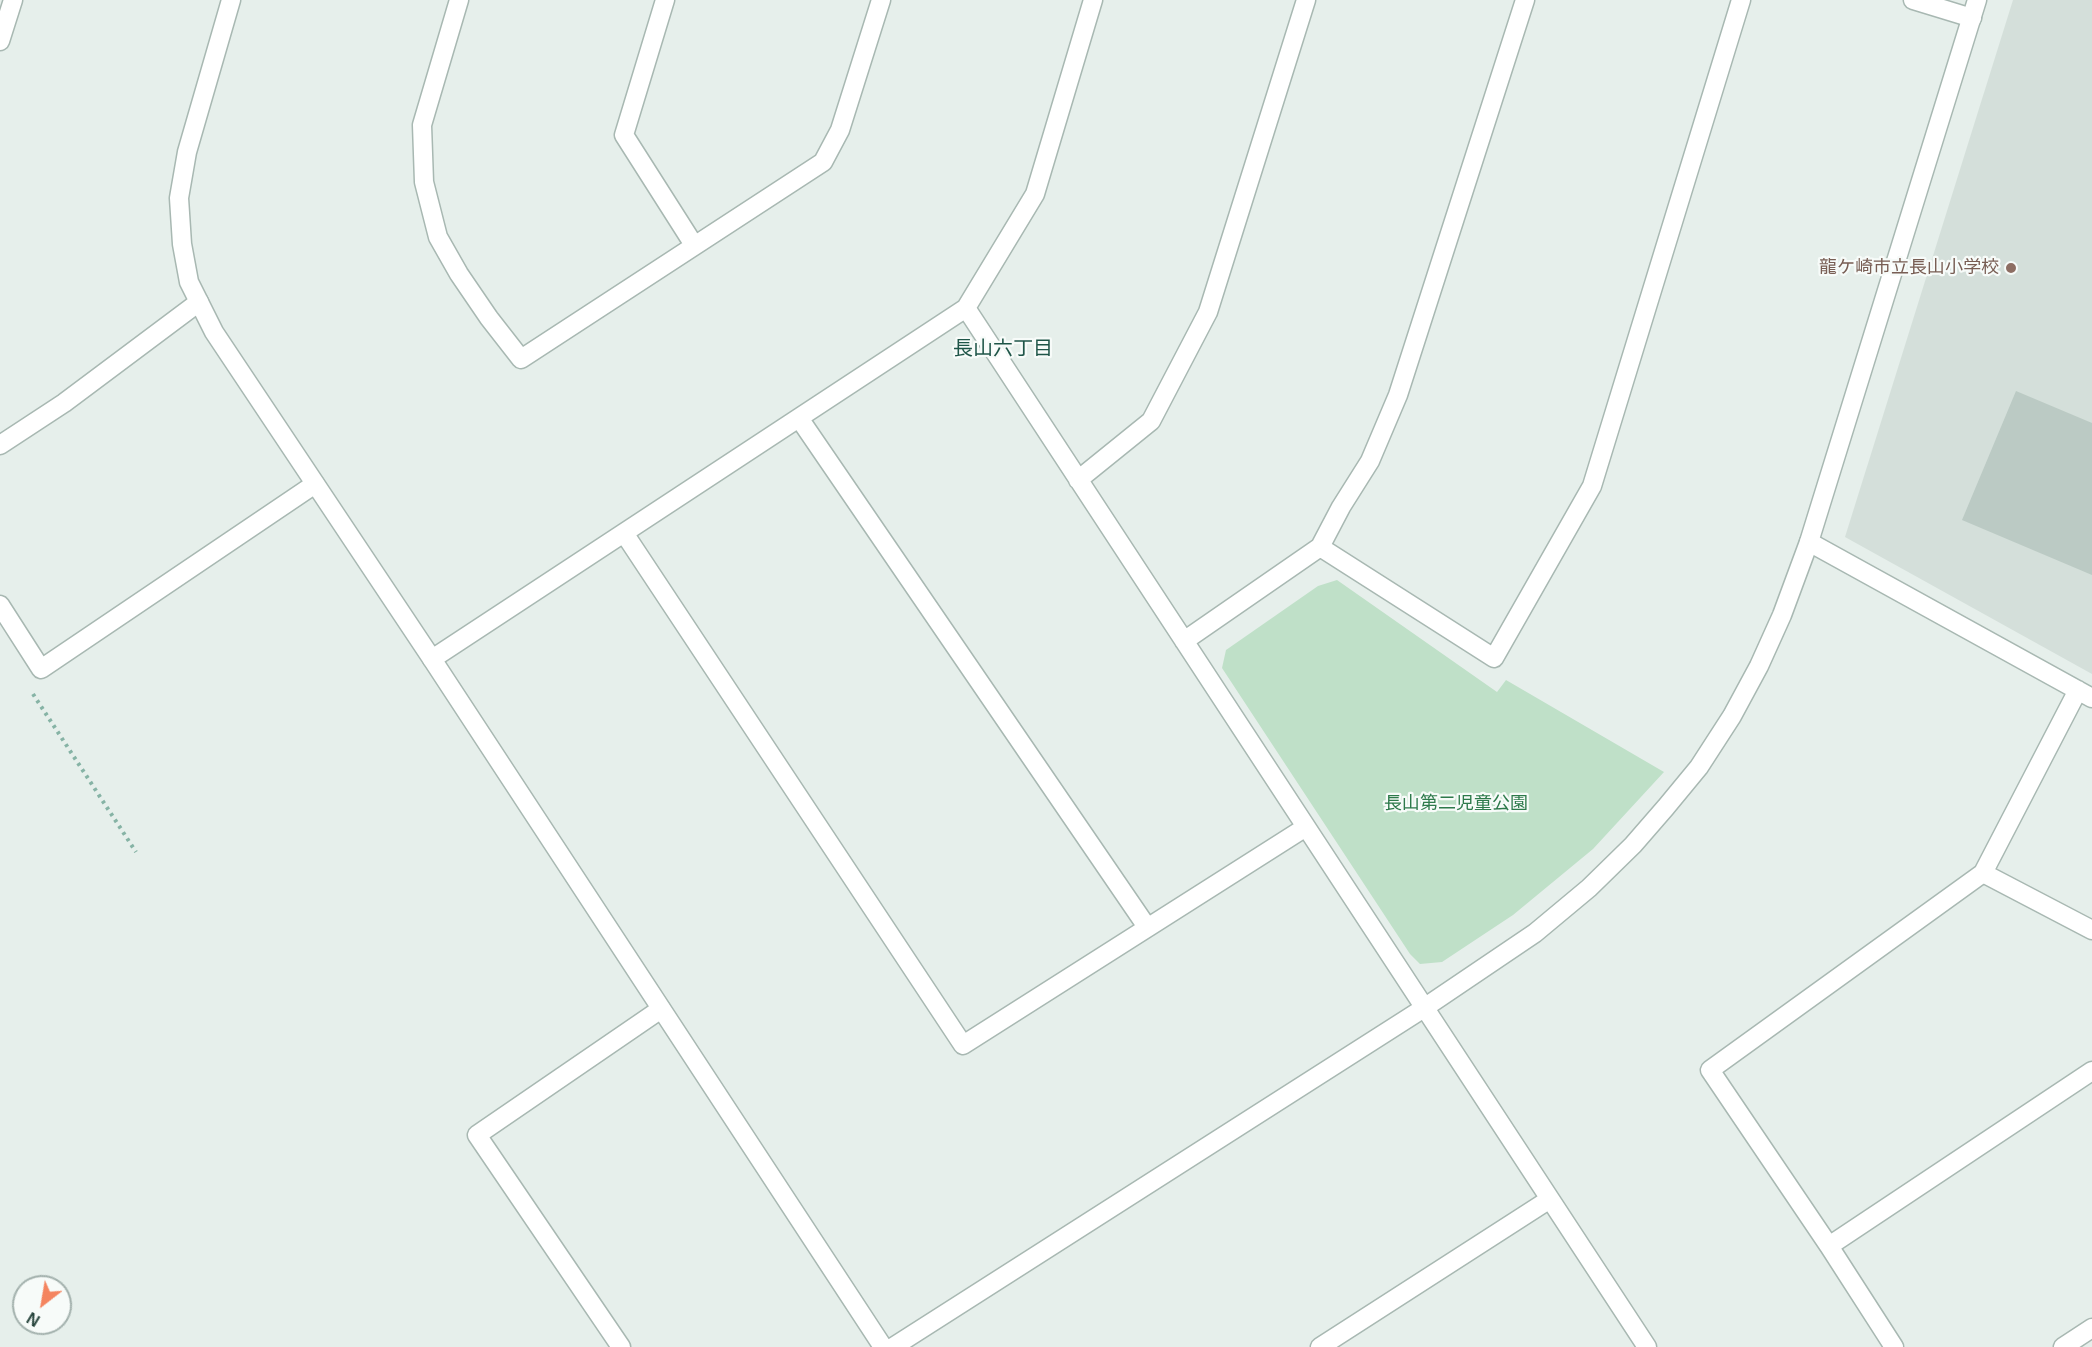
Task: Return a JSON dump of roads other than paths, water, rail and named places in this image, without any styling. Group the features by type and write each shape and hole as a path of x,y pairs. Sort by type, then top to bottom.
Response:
{"street":[{"path":"0,41 13,0"},
{"path":"231,0 187,152 179,198 182,244 189,282 214,332 432,659 883,1347"},
{"path":"459,0 422,125 424,182 438,237 459,274 521,359 823,162 840,130 881,0"},
{"path":"665,0 624,135 694,245"},
{"path":"432,659 966,308 1035,194 1093,0"},
{"path":"1078,480 1151,421 1208,312 1306,0"},
{"path":"1184,641 1320,547 1341,507 1370,461 1398,395 1525,0"},
{"path":"1320,547 1494,658 1592,486 1741,0"},
{"path":"1913,0 1972,18"},
{"path":"893,1347 1424,1008 1535,933 1588,888 1633,845 1699,767 1732,716 1759,666 1782,615 1809,542 1977,0"},
{"path":"0,445 64,403 199,302"},
{"path":"966,308 1647,1347"},
{"path":"799,418 1148,927"},
{"path":"0,605 41,669 315,484"},
{"path":"624,533 963,1044 1306,827"},
{"path":"1809,542 2085,694 1983,873 1710,1070 1894,1347"},
{"path":"1983,873 2092,930"},
{"path":"621,1347 477,1135 661,1009"},
{"path":"1829,1246 2092,1071"},
{"path":"1320,1347 1550,1198"},
{"path":"2063,1347 2092,1328"}],"place":[{"name":"龍ケ崎市立長山小学校","path":"2011,268"}],"district":[{"name":"長山六丁目","path":"1003,349"}],"park label":[{"name":"長山第二児童公園","path":"1456,804"}]}
